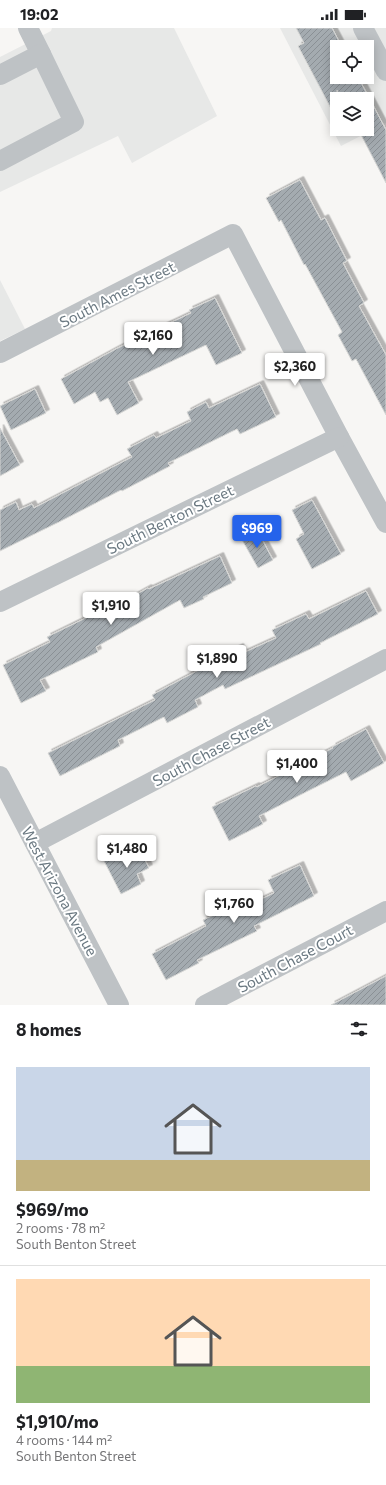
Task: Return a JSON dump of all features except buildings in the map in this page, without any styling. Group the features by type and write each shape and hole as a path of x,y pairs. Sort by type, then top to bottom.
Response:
{"street":[{"path":"0,161 74,122 28,28"},
{"path":"364,28 386,71"},
{"path":"0,75 41,54"},
{"name":"South Ames Street","path":"0,353 233,234 339,437"},
{"path":"339,437 386,523"},
{"name":"South Benton Street","path":"0,602 339,437"},
{"name":"South Chase Street","path":"35,843 386,659"},
{"name":"West Arizona Avenue","path":"0,776 119,1005"},
{"name":"South Chase Court","path":"205,1005 386,911"}],"shaded area":[{"path":"52,28 174,28 217,116 132,163 118,136 0,192 0,57 51,31"},
{"path":"280,28 386,28 386,123 374,129 374,92 330,92 330,125"},
{"path":"336,136 361,136 341,146"},
{"path":"0,280 25,329 0,341"}]}
